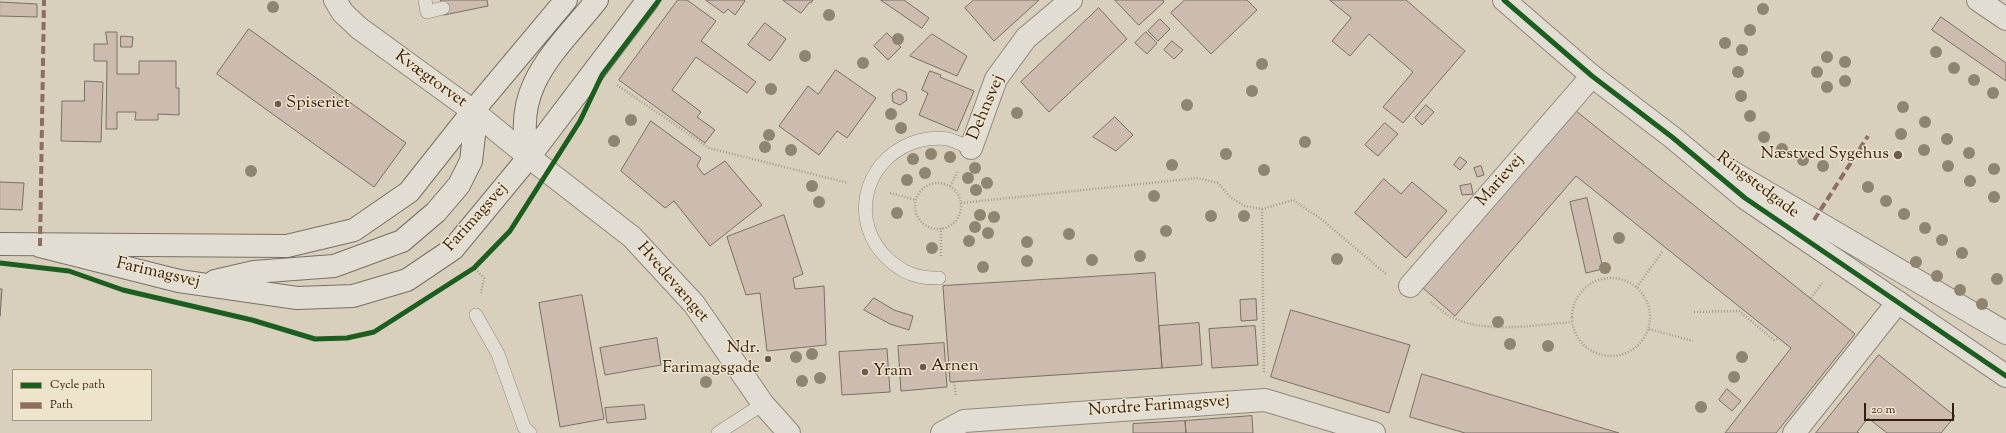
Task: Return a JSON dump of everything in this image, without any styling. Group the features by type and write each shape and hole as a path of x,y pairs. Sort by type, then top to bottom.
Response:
{"street":[{"name":"Kvægtorvet","path":"335,0 343,13 359,28 473,111 529,158"},
{"name":"Farimagsvej","path":"0,244 40,246 287,246 354,230 409,192 473,111 566,0"},
{"path":"529,158 524,139 524,120 526,102 533,84 542,68 597,0"},
{"name":"Farimagsvej","path":"40,246 179,281 297,298 353,296 407,280 453,249 529,158 648,0"},
{"name":"Dehnsvej","path":"971,148 996,79 1026,38 1071,0"},
{"name":"Ringstedgade","path":"1504,0 1592,76 1672,137 1745,198 2006,376"},
{"path":"1978,0 2006,19"},
{"name":"Marievej","path":"1410,286 1592,76"},
{"path":"200,284 254,272 334,266 402,242 436,212 459,185 471,161 475,128 473,111"},
{"path":"1672,137 2006,333"},
{"name":"Hvedevænget","path":"529,158 632,237 694,304 763,404 789,433"},
{"path":"1794,433 1898,302"},
{"name":"Nordre Farimagsvej","path":"942,433 964,421 1265,400 1374,433"}],"lane":[{"path":"424,0 427,12 443,8"},
{"path":"939,278 917,276 897,267 880,252 869,232 865,210 868,188 879,165 898,148 922,139 947,139 971,148"},
{"path":"476,315 498,354 524,427 530,433"},
{"path":"718,433 763,404"}],"path":[{"path":"595,70 709,148 916,200"},
{"path":"961,203 1197,178 1218,183 1230,198 1245,206 1262,209 1293,200 1320,218 1381,270 1401,283 1410,286 1448,316 1483,327 1521,327 1571,322"},
{"path":"942,183 955,190 961,203 961,213 955,222 947,227 937,229 927,226 919,219 916,210 916,200 926,187 933,184 942,183"},
{"path":"1262,209 1265,400"},
{"path":"939,278 942,228"},
{"path":"453,249 476,266 484,278 476,315"},
{"path":"1637,287 1662,252"},
{"path":"467,272 476,266"},
{"path":"1607,278 1623,279 1637,287 1646,299 1651,314 1649,329 1642,343 1630,352 1615,357 1600,356 1586,348 1576,336 1571,322 1573,306 1580,292 1592,282 1607,278"},
{"path":"1694,312 1738,311 1774,340 1779,338"},
{"path":"1649,329 1693,340"}],"building":[{"path":"441,0 487,0 488,6 444,15"},
{"path":"678,0 687,0 716,21 701,41 756,82 747,93 696,57 672,90 701,112 697,117 715,130 705,143 619,80"},
{"path":"706,0 745,1 735,15 728,9 724,13"},
{"path":"783,0 813,0 801,13"},
{"path":"881,0 904,0 929,18 922,28"},
{"path":"974,0 1039,0 994,41 965,8"},
{"path":"1115,0 1163,0 1164,2 1139,25"},
{"path":"1185,0 1247,0 1257,10 1211,54 1171,13"},
{"path":"1330,0 1406,0 1465,51 1403,123 1383,107 1413,72 1369,34 1350,56 1332,41 1351,18"},
{"path":"0,2 37,4 37,17 0,16"},
{"path":"1099,8 1127,39 1049,112 1021,82"},
{"path":"1941,17 2006,63 2006,81 1932,30"},
{"path":"1160,19 1170,29 1158,41 1148,31"},
{"path":"765,23 786,39 770,61 748,45"},
{"path":"249,29 406,143 374,187 217,74"},
{"path":"106,32 117,32 117,74 139,74 139,61 176,61 176,88 179,88 179,115 158,114 158,120 135,120 136,112 117,112 117,129 106,129 107,61 94,61 94,44 107,44"},
{"path":"1146,32 1157,43 1147,54 1135,43"},
{"path":"887,33 901,47 888,60 874,46"},
{"path":"932,34 967,56 957,76 910,56"},
{"path":"121,36 133,37 132,47 121,47"},
{"path":"1172,41 1183,50 1174,59 1164,50"},
{"path":"836,70 876,98 847,138 837,131 819,155 779,126 808,86 818,94"},
{"path":"930,71 941,75 940,77 974,91 957,131 919,115 928,93 922,90"},
{"path":"85,81 103,82 101,142 61,141 62,101 84,101"},
{"path":"899,89 906,92 907,100 900,105 893,102 892,94"},
{"path":"1426,105 1434,112 1422,125 1415,118"},
{"path":"1576,111 1855,334 1776,433 1725,433 1791,348 1576,176 1455,316 1423,288"},
{"path":"1115,117 1133,135 1116,151 1093,137"},
{"path":"651,121 701,158 697,166 704,175 725,161 762,205 710,246 674,201 665,208 621,171"},
{"path":"1385,123 1398,134 1378,156 1365,145"},
{"path":"1460,157 1467,162 1460,170 1454,165"},
{"path":"1481,166 1484,175 1477,177 1474,168"},
{"path":"1384,179 1401,194 1412,182 1447,211 1406,258 1355,213"},
{"path":"0,182 24,183 22,210 0,209"},
{"path":"1471,184 1473,194 1462,195 1460,186"},
{"path":"1587,198 1603,269 1586,273 1570,202"},
{"path":"784,215 803,274 793,278 795,289 824,286 826,345 767,351 760,293 746,295 727,237"},
{"path":"1155,273 1162,368 950,382 943,286"},
{"path":"0,289 2,289 0,316"},
{"path":"582,295 604,419 560,427 539,303"},
{"path":"874,298 894,310 913,316 909,330 890,324 864,310"},
{"path":"1256,299 1257,320 1241,321 1240,300"},
{"path":"1291,310 1410,345 1389,413 1271,377"},
{"path":"1199,323 1202,365 1162,368 1159,326"},
{"path":"1255,326 1258,365 1212,368 1209,329"},
{"path":"657,338 661,365 605,375 600,348"},
{"name":"Arnen","path":"944,343 947,387 901,391 898,346"},
{"name":"Yram","path":"887,349 890,392 842,395 839,352"},
{"path":"1879,355 1955,416 1941,433 1887,433 1868,418 1857,432 1859,433 1816,433"},
{"path":"1422,374 1619,433 1465,433 1410,417"},
{"path":"1727,389 1741,401 1732,411 1719,400"},
{"path":"644,405 646,419 607,423 605,408"},
{"path":"1252,416 1253,433 1186,433 1185,421"},
{"path":"1185,421 1186,433 1133,433 1133,424"}],"marked path":[{"path":"40,246 44,0"},
{"path":"1814,220 1868,136"}],"cycle path":[{"path":"0,263 69,271 123,290 252,320 315,339 347,338 374,332 474,268 510,231 580,121 602,75 659,0"},
{"path":"1504,0 1592,76 1672,137 1745,198 2006,376"}],"place":[{"name":"Spiseriet","path":"278,104"},
{"name":"Næstved Sygehus","path":"1898,155"},
{"name":"Ndr. Farimagsgade","path":"768,359"},
{"name":"Arnen","path":"923,367"},
{"name":"Yram","path":"865,372"}]}
